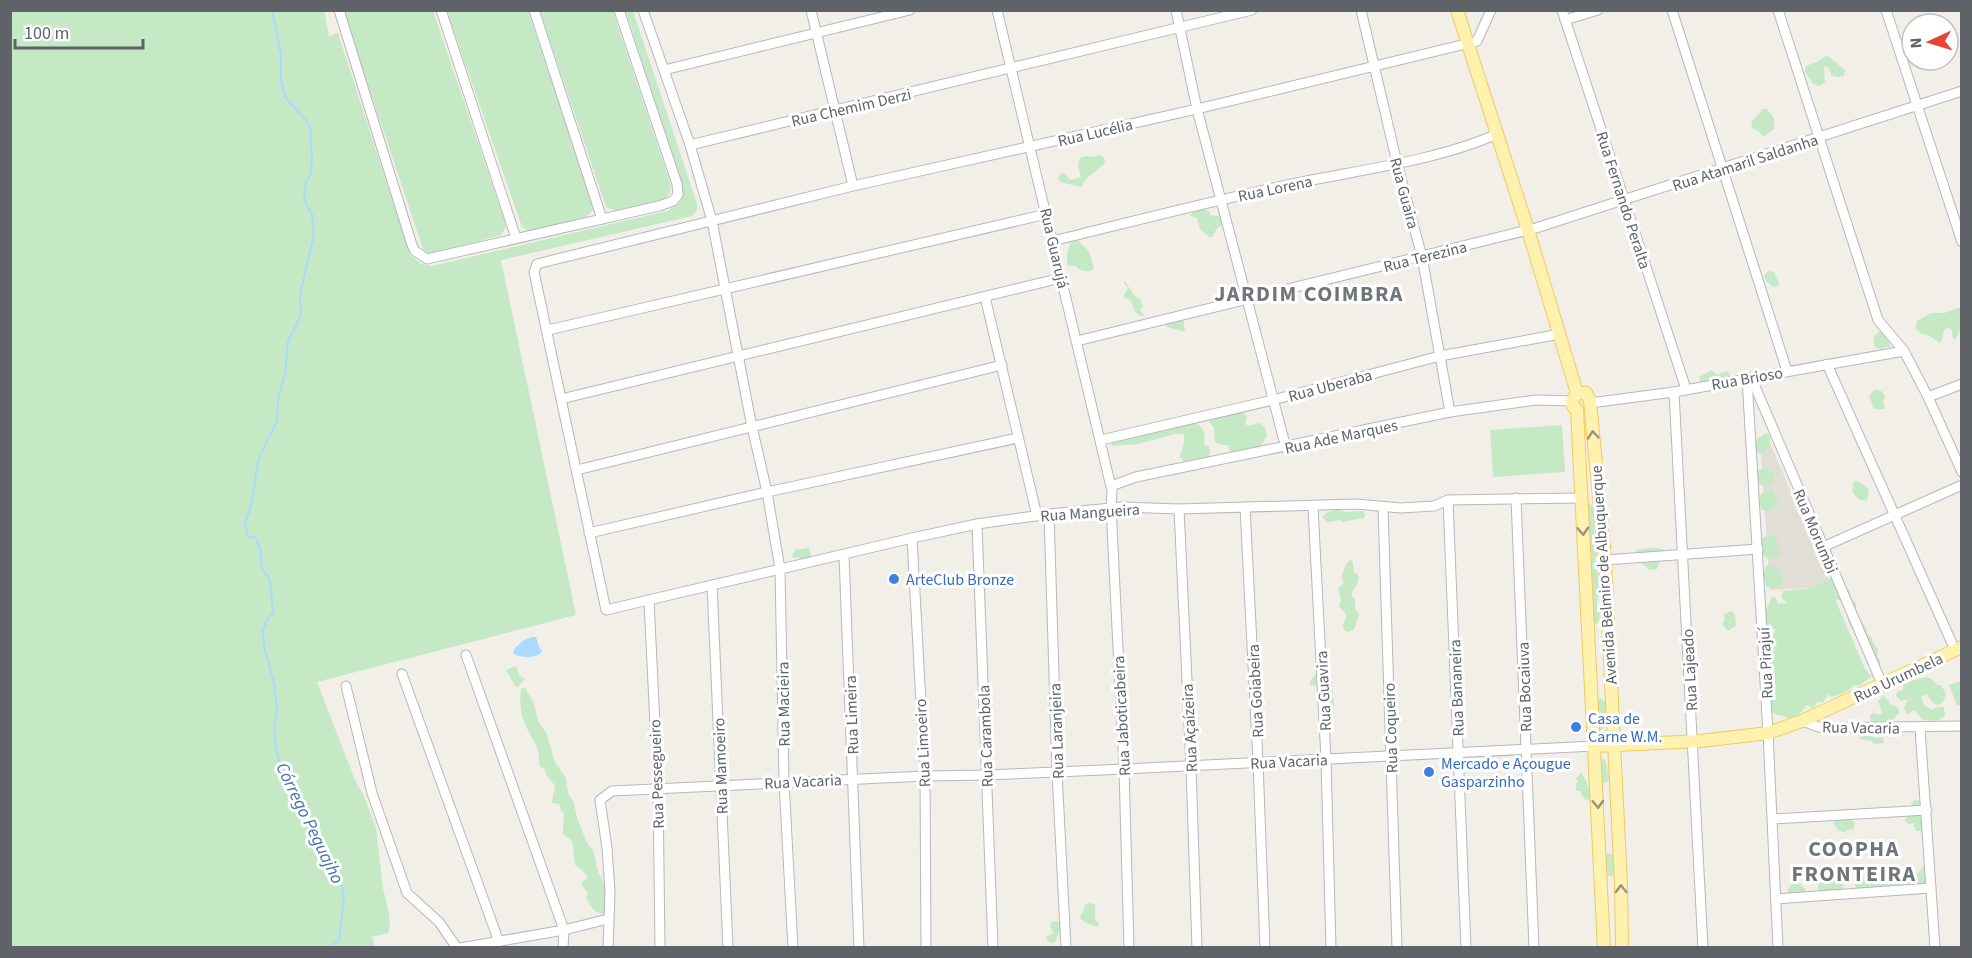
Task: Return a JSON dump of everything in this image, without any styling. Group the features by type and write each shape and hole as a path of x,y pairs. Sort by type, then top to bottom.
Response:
{"main road":[{"name":"Avenida Belmiro de Albuquerque","path":"1457,10 1472,42 1497,134 1560,334 1575,401 1582,498 1604,948"},
{"path":"1575,401 1584,411 1590,404"},
{"name":"Avenida Belmiro de Albuquerque","path":"1590,404 1605,560 1621,884 1622,948"},
{"name":"Rua Urumbela","path":"1802,721 1958,649"},
{"name":"Rua Vacaria","path":"1595,746 1693,741 1768,733 1802,721"}],"street":[{"path":"339,10 415,251 427,259 667,204 678,195 677,184 619,10"},
{"path":"441,10 516,238"},
{"path":"534,10 602,219"},
{"name":"Rua Macieira","path":"643,10 690,145 712,221 767,492 780,569 784,782 793,948"},
{"path":"811,10 853,186"},
{"path":"664,70 910,10"},
{"name":"Rua Guarujá","path":"998,10 1111,486"},
{"path":"1176,10 1197,109 1286,448"},
{"name":"Rua Chemim Derzi","path":"690,145 1252,10"},
{"name":"Rua Guaira","path":"1361,10 1396,163 1422,257 1450,412"},
{"path":"1472,42 1491,10"},
{"path":"1564,15 1598,10"},
{"path":"1672,10 1787,371"},
{"path":"1778,10 1878,320 1905,351 1962,472"},
{"path":"1886,10 1962,242"},
{"name":"Rua Fernando Peralta","path":"1564,15 1686,389"},
{"name":"Rua Lucélia","path":"548,330 534,272 537,264 853,186 1197,109 1472,42"},
{"name":"Rua Atamaril Saldanha","path":"1528,230 1962,92"},
{"name":"Rua Lorena","path":"1053,241 1220,199 1472,145 1497,134"},
{"path":"1018,438 589,533 548,330 1047,214"},
{"name":"Rua Terezina","path":"1077,341 1528,230"},
{"path":"561,399 1061,278"},
{"path":"985,297 1037,516"},
{"name":"Rua Uberaba","path":"1101,440 1273,400 1440,356 1560,334"},
{"name":"Rua Brioso","path":"1590,404 1674,392 1905,351"},
{"path":"1827,364 1958,649"},
{"path":"577,470 1002,365"},
{"name":"Rua Morumbi","path":"1749,378 1882,684"},
{"name":"Rua Pirajuí","path":"1749,378 1778,948"},
{"path":"1928,397 1962,384"},
{"name":"Rua Lajeado","path":"1674,392 1703,948"},
{"name":"Rua Ade Marques","path":"1111,486 1136,477 1286,448 1450,412 1536,400 1575,401"},
{"path":"1823,547 1962,485"},
{"name":"Rua Jaboticabeira","path":"1111,486 1124,769 1129,948"},
{"name":"Rua Bocaiuva","path":"1516,498 1534,948"},
{"name":"Rua Mangueira","path":"589,533 606,610 912,538 977,524 1049,514 1111,507 1179,509 1356,504 1383,508 1434,506 1448,500 1582,498"},
{"name":"Rua Bananeira","path":"1448,500 1467,948"},
{"name":"Rua Goiabeira","path":"1245,507 1265,948"},
{"name":"Rua Guavira","path":"1313,507 1326,759 1331,948"},
{"name":"Rua Coqueiro","path":"1383,508 1397,948"},
{"name":"Rua Açaízeira","path":"1179,509 1197,948"},
{"name":"Rua Laranjeira","path":"1049,514 1057,772 1066,948"},
{"name":"Rua Carambola","path":"977,524 993,948"},
{"name":"Rua Limoeiro","path":"912,538 925,776 926,948"},
{"path":"1605,560 1758,549"},
{"name":"Rua Limeira","path":"844,555 859,948"},
{"name":"Rua Mamoeiro","path":"712,585 728,948"},
{"name":"Rua Pessegueiro","path":"649,600 658,788 660,948"},
{"path":"466,655 564,930 562,948"},
{"path":"402,674 499,942"},
{"path":"346,686 372,793 407,893 439,922 458,948 564,930 608,919 608,948"},
{"name":"Rua Vacaria","path":"1802,721 1822,728 1962,726"},
{"path":"1920,728 1935,948"},
{"name":"Rua Vacaria","path":"608,919 610,892 600,800 612,791 1595,746"},
{"path":"1773,819 1927,810"},
{"path":"1776,899 1931,888"}],"shaded area":[{"path":"1768,438 1832,587 1770,590 1760,440"}],"green space":[{"path":"10,11 324,11 329,36 338,33 410,255 421,264 432,266 667,211 680,203 683,195 682,186 626,11 633,11 697,204 697,210 692,216 501,260 576,615 317,682 376,828 390,925 388,933 372,937 375,947 11,947"},
{"path":"345,11 433,11 504,219 506,227 501,235 435,253 428,253 423,249"},
{"path":"447,11 528,11 593,205 593,210 586,217 531,232 522,227"},
{"path":"540,11 613,11 670,182 670,193 662,200 616,211 606,207"},
{"path":"1827,55 1845,70 1844,76 1832,76 1828,67 1824,66 1825,82 1819,86 1813,84 1805,72 1806,66"},
{"path":"1763,109 1767,109 1774,118 1774,129 1763,137 1759,131 1753,129 1751,122"},
{"path":"1099,155 1104,157 1105,163 1086,179 1081,187 1060,182 1058,178 1064,173 1070,180 1081,177 1078,165 1080,158"},
{"path":"1198,208 1209,211 1210,215 1218,216 1223,220 1223,224 1217,228 1212,237 1200,229 1197,218 1190,216"},
{"path":"1078,241 1089,251 1094,268 1091,271 1078,269 1076,266 1067,266 1067,252 1071,242"},
{"path":"1768,271 1774,272 1780,285 1773,287 1766,281 1764,276"},
{"path":"1124,280 1134,295 1140,299 1143,306 1140,310 1144,315 1141,316 1135,312 1131,300 1124,298 1128,288"},
{"path":"1961,307 1961,328 1956,339 1953,339 1949,328 1944,330 1942,341 1939,343 1916,329 1917,321 1931,313 1944,313"},
{"path":"1183,320 1185,330 1182,331 1167,327 1166,324"},
{"path":"1883,331 1891,347 1882,349 1875,347 1874,336"},
{"path":"1712,370 1717,375 1727,371 1730,374 1729,378 1722,377 1720,380 1701,383 1699,377"},
{"path":"1875,389 1883,392 1885,409 1874,409 1869,396"},
{"path":"1243,413 1247,416 1245,424 1249,426 1259,423 1265,428 1267,436 1259,448 1230,452 1228,445 1215,442 1214,428 1209,422 1209,417 1215,414 1222,418"},
{"path":"1191,421 1203,430 1204,445 1209,447 1210,454 1201,467 1194,472 1180,457 1184,434 1175,434 1138,444 1111,446 1114,439"},
{"path":"1562,425 1565,472 1493,477 1490,430"},
{"path":"1764,434 1768,434 1771,438 1763,455 1758,453 1754,446 1755,441"},
{"path":"1765,468 1771,471 1774,477 1771,483 1765,486 1759,483 1756,477 1759,471"},
{"path":"1854,481 1869,489 1867,501 1858,499 1852,491"},
{"path":"1771,487 1779,504 1769,511 1763,511 1758,501 1762,493 1769,491"},
{"path":"1588,502 1593,507 1597,532 1609,541 1612,547 1609,554 1599,549 1596,551 1599,581 1597,607 1600,614 1599,622 1593,625 1589,598 1593,592 1588,557 1593,557 1590,550 1586,505"},
{"path":"1337,509 1345,512 1363,511 1365,515 1364,518 1343,522 1340,520 1328,522 1322,517"},
{"path":"1763,537 1777,538 1780,556 1767,559 1761,552 1760,542"},
{"path":"809,548 812,559 804,560 792,556 795,550"},
{"path":"1663,549 1657,569 1650,570 1639,561 1636,550"},
{"path":"1352,559 1354,572 1359,576 1351,594 1355,600 1355,609 1359,614 1354,630 1347,632 1343,628 1346,616 1339,606 1341,600 1338,588 1344,583 1341,577 1347,563"},
{"path":"1766,566 1776,568 1783,579 1782,584 1774,588 1767,587 1762,577"},
{"path":"1841,577 1842,584 1850,591 1850,597 1856,603 1856,612 1867,634 1878,649 1877,657 1880,664 1876,664 1850,626 1842,601 1835,599 1865,669 1872,676 1859,686 1854,685 1840,694 1831,697 1829,694 1823,702 1817,702 1814,708 1806,705 1802,712 1793,717 1774,714 1769,699 1773,685 1767,667 1765,641 1771,639 1775,630 1771,627 1767,629 1767,636 1761,638 1755,632 1757,624 1771,598 1775,597 1778,604 1787,603 1781,598 1783,591 1805,589 1827,579"},
{"path":"1732,611 1735,615 1736,626 1728,631 1722,624 1725,619 1724,614"},
{"path":"516,666 519,675 525,679 518,687 515,686 506,670"},
{"path":"1315,675 1332,680 1334,711 1331,718 1327,719 1319,687 1311,685 1310,688 1310,682"},
{"path":"1927,677 1937,685 1941,685 1946,694 1939,705 1934,704 1926,694 1921,697 1924,705 1932,710 1944,707 1945,716 1937,721 1923,720 1914,710 1907,715 1904,708 1908,699 1901,701 1896,695 1898,691 1903,690 1903,685"},
{"path":"1961,681 1961,704 1957,706 1949,685"},
{"path":"521,688 525,688 533,701 539,723 546,732 555,762 566,778 568,793 574,803 577,818 588,845 593,850 598,872 607,889 607,914 591,907 586,897 588,894 582,882 588,877 575,865 572,841 563,834 564,813 559,804 552,803 555,785 548,778 544,768 540,767 538,749 523,720"},
{"path":"1883,696 1890,704 1898,708 1899,713 1891,724 1871,723 1870,715 1882,713 1878,701"},
{"path":"1600,698 1606,702 1607,725 1600,731 1597,720 1599,717 1597,701"},
{"path":"1863,732 1876,738 1883,737 1884,743 1874,744 1872,741 1860,739 1859,735"},
{"path":"1600,757 1606,761 1609,780 1604,783 1601,781"},
{"path":"1581,772 1588,785 1591,799 1585,800 1580,791 1576,791 1578,782 1576,779"},
{"path":"1915,800 1920,801 1931,818 1925,831 1916,831 1913,823 1909,824 1905,821 1913,809 1911,803"},
{"path":"1833,815 1850,819 1855,823 1853,830 1839,831 1834,824"},
{"path":"1607,853 1614,855 1615,873 1613,876 1605,876 1604,856"},
{"path":"1925,865 1935,885 1919,886 1917,883 1906,888 1893,886 1887,890 1870,888 1869,891 1859,895 1855,885 1857,878 1860,877 1867,880 1875,874 1882,873 1889,876 1897,872 1915,874"},
{"path":"1830,873 1842,877 1844,894 1818,891 1818,880"},
{"path":"1794,882 1799,883 1805,889 1805,893 1793,899 1787,890"},
{"path":"1086,904 1095,905 1095,919 1099,924 1098,927 1080,918"},
{"path":"1058,921 1061,927 1055,942 1051,943 1046,937 1054,933 1050,927 1051,922"}],"water":[{"path":"536,637 542,651 540,654 526,657 513,653 520,643"}],"waterway":[{"name":"Córrego Peguajho","path":"272,10 281,55 281,80 285,97 310,125 312,160 304,194 306,204 312,214 314,235 300,294 301,316 288,341 285,374 278,400 277,421 258,460 252,501 245,525 248,537 255,537 260,549 262,568 270,580 273,613 266,621 263,631 264,646 274,684 277,710 274,729 279,761 296,790 327,863 340,880 344,897 339,940 329,948"}],"place":[{"name":"ArteClub Bronze","path":"894,579"},
{"name":"Casa de Carne W.M.","path":"1576,727"},
{"name":"Mercado e Açougue Gasparzinho","path":"1429,772"}],"district":[{"name":"JARDIM COIMBRA","path":"1309,293"},
{"name":"COOPHA FRONTEIRA","path":"1854,860"}]}
